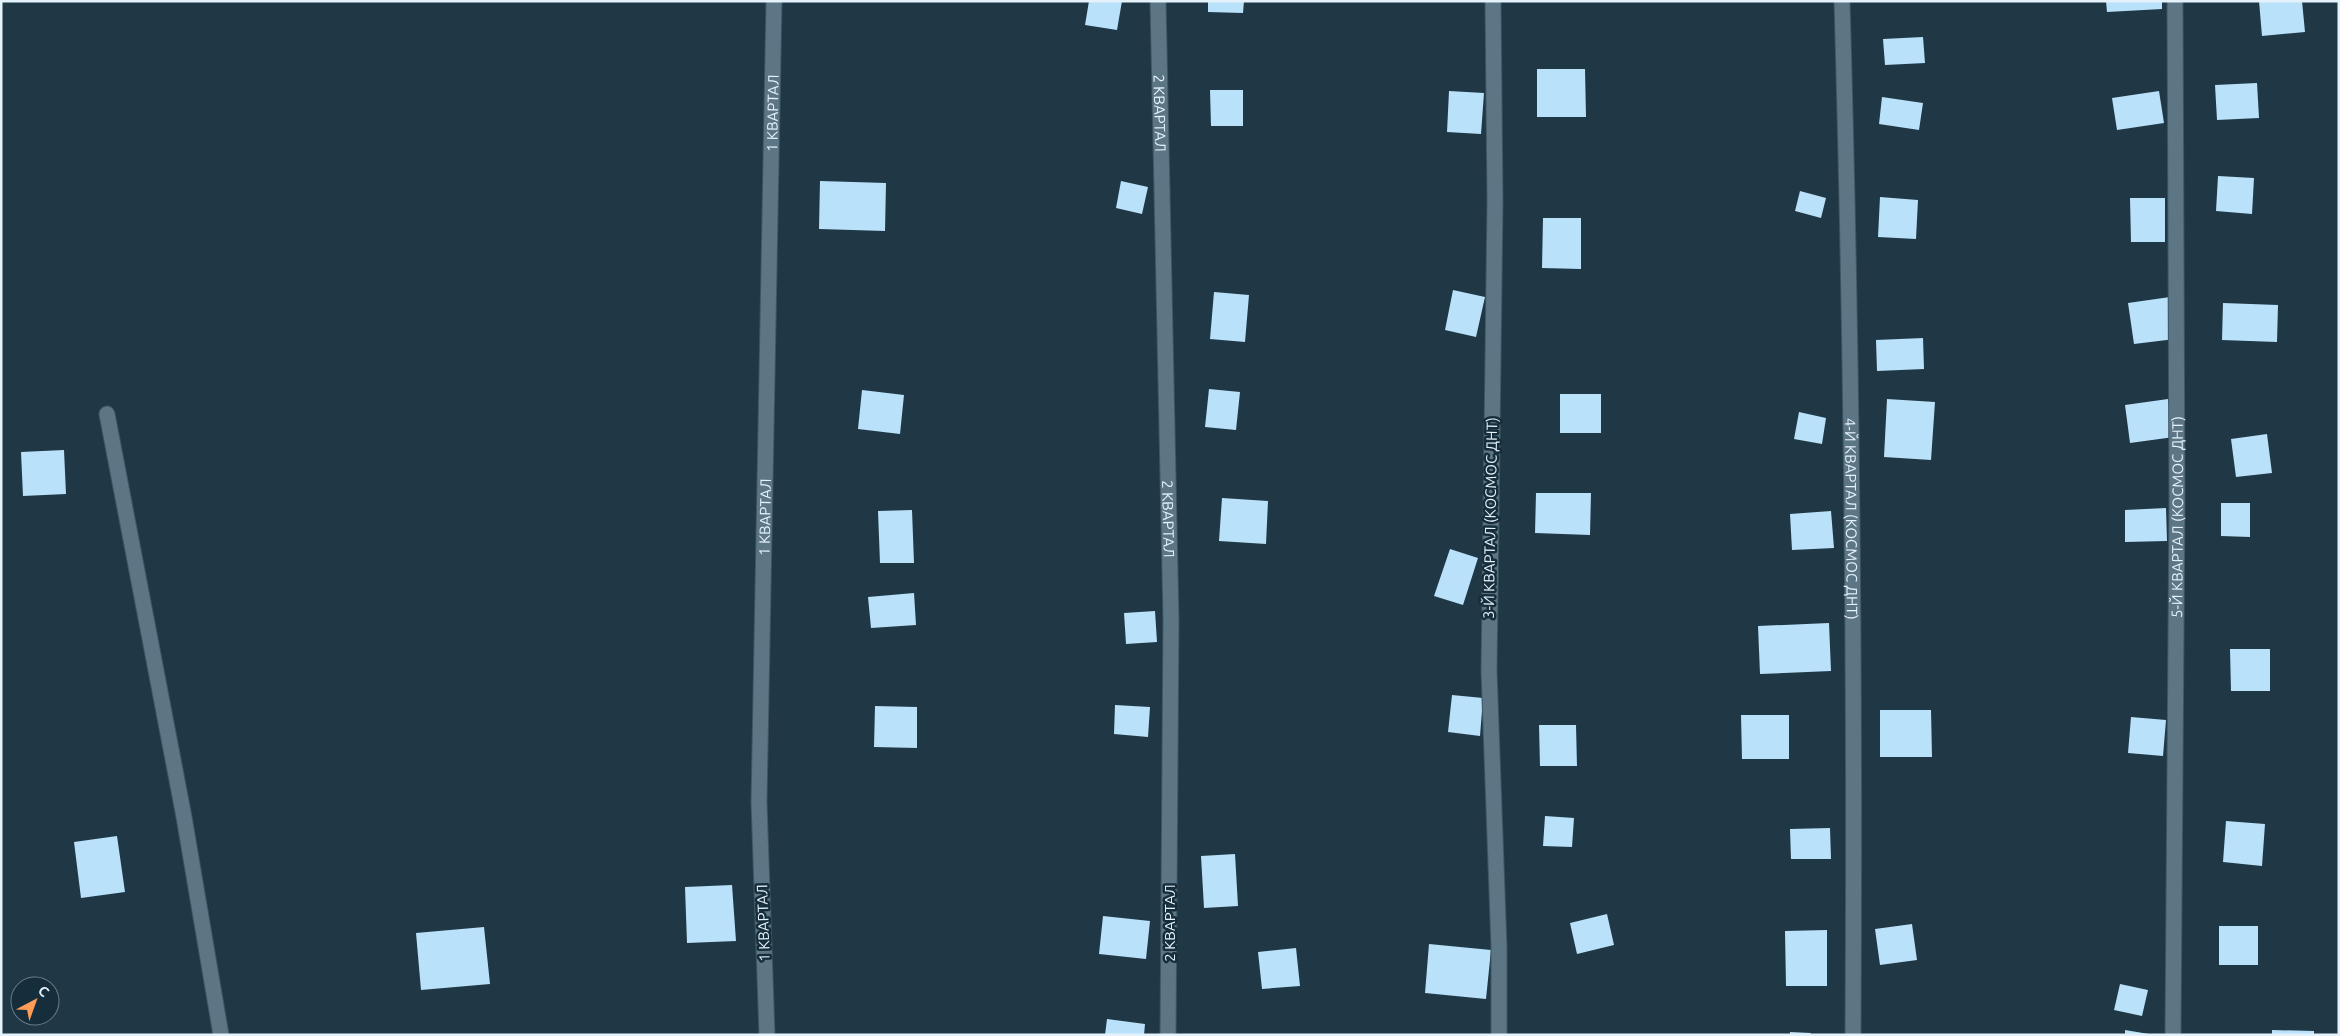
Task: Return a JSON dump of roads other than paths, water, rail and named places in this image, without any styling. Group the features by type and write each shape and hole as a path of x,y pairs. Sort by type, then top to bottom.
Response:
{"street":[{"name":"1 КВАРТАЛ","path":"767,1035 759,802 774,1"},
{"name":"2 КВАРТАЛ","path":"1158,1 1171,619 1168,1035"},
{"name":"3-Й КВАРТАЛ (КОСМОС ДНТ)","path":"1493,1 1495,202 1488,670 1499,947 1499,1035"},
{"name":"4-Й КВАРТАЛ (КОСМОС ДНТ)","path":"1842,1 1850,311 1855,771 1853,1035"},
{"name":"5-Й КВАРТАЛ (КОСМОС ДНТ)","path":"2174,1035 2177,501 2175,1"},
{"path":"107,414 182,807 221,1035"}]}
